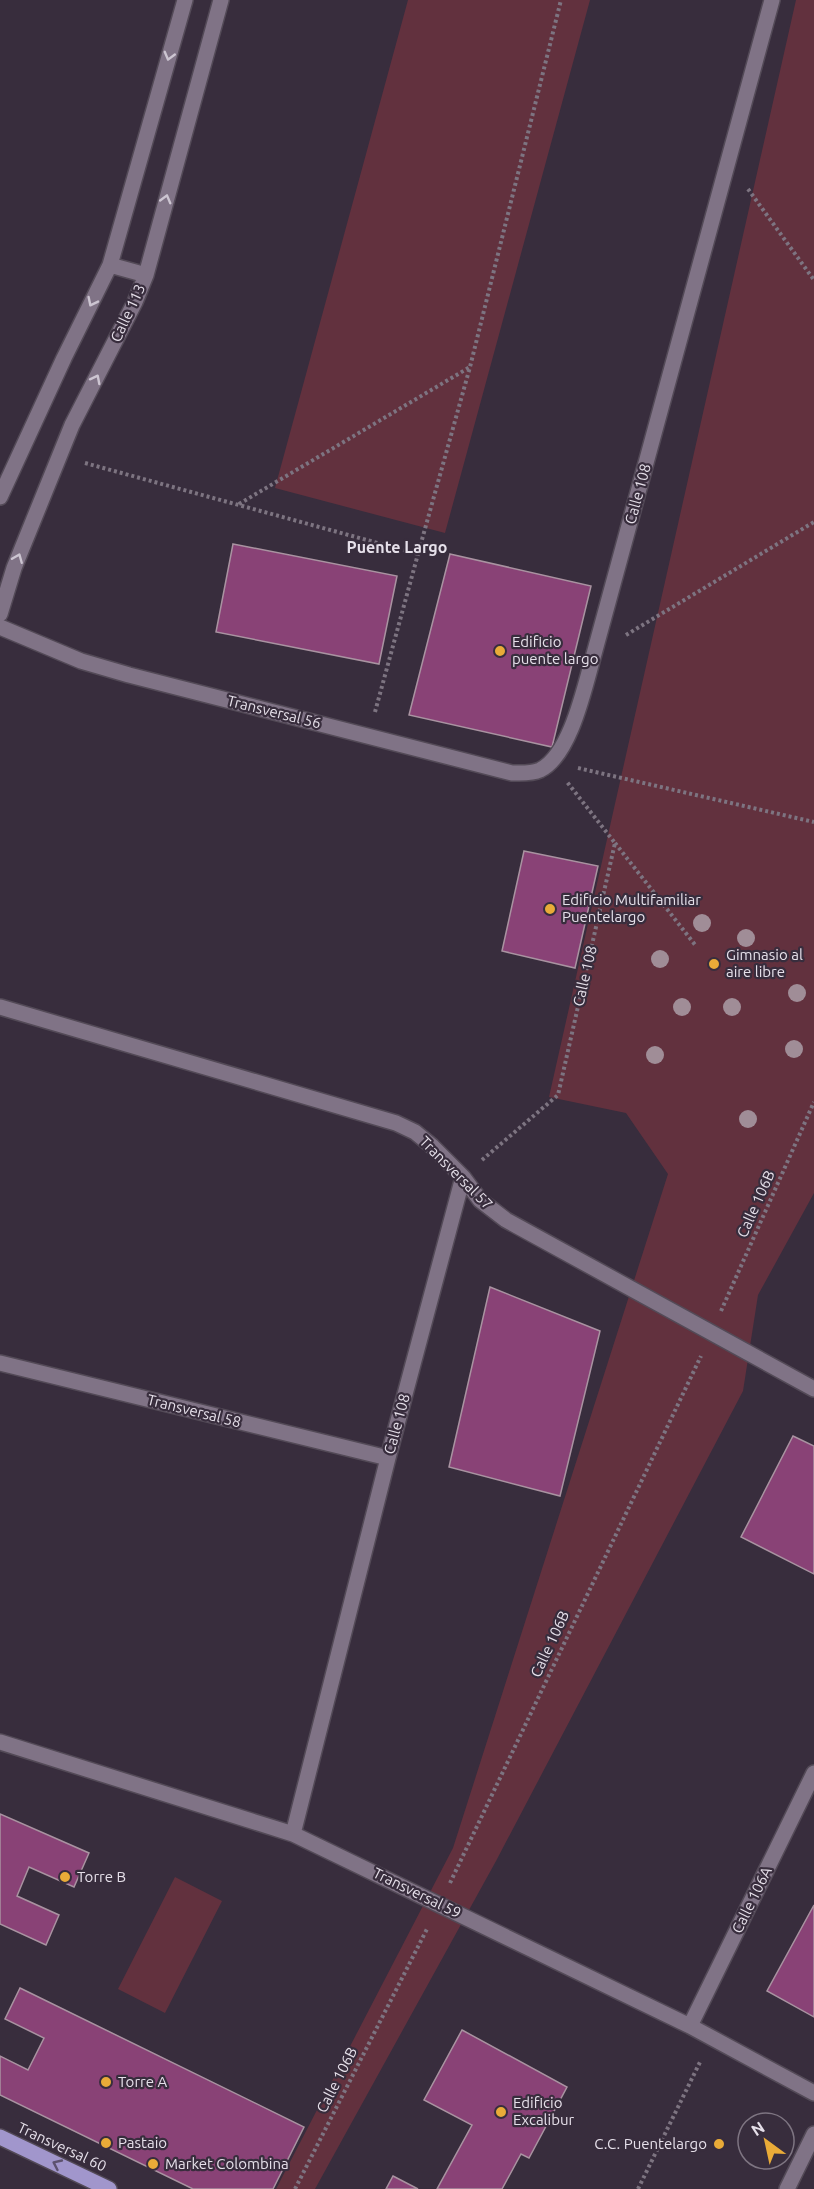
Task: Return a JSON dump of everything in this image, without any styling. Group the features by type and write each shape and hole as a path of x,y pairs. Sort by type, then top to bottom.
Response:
{"main road":[{"name":"Transversal 60","path":"0,2137 110,2189"}],"street":[{"path":"0,497 110,265 185,0"},
{"name":"Calle 113","path":"0,614 14,568 72,425 135,302 146,275 221,0"},
{"name":"Calle 108","path":"551,762 570,734 594,654 772,0"},
{"path":"110,265 146,275"},
{"name":"Transversal 56","path":"0,627 81,661 129,675 512,773 539,770 551,762"},
{"name":"Transversal 57","path":"0,1007 396,1123 415,1132 432,1146 463,1177 480,1200 507,1220 814,1389"},
{"name":"Calle 108","path":"293,1834 388,1458 463,1177"},
{"name":"Transversal 58","path":"0,1363 388,1458"},
{"name":"Transversal 59","path":"0,1742 293,1834 690,2026 814,2093"},
{"name":"Calle 106A","path":"690,2026 813,1780"},
{"path":"787,2189 814,2134"}],"path":[{"path":"368,736 470,367 561,0"},
{"path":"728,162 814,280"},
{"path":"239,504 470,367"},
{"path":"85,463 418,554"},
{"path":"594,654 814,522"},
{"path":"551,762 814,822"},
{"path":"551,762 696,945"},
{"name":"Calle 108","path":"463,1177 558,1095 615,843"},
{"name":"Calle 106B","path":"296,2189 440,1904 711,1333 814,1102"},
{"path":"638,2189 712,2038"}],"shaded area":[{"path":"408,0 590,0 445,533 275,488"},
{"path":"796,0 814,0 814,1193 758,1295 743,1391 496,1861 315,2189 276,2189 453,1848 668,1174 626,1113 549,1097"},
{"path":"175,1877 222,1901 165,2013 118,1989"}],"building":[{"path":"233,544 397,576 379,664 216,632"},
{"name":"Edificio puente largo","path":"450,554 591,586 552,747 409,715"},
{"name":"Edificio Multifamiliar Puentelargo","path":"524,851 598,866 575,968 502,951"},
{"path":"490,1287 600,1331 560,1496 449,1467"},
{"path":"793,1436 814,1446 814,1574 741,1537"},
{"name":"Torre B","path":"0,1814 89,1853 74,1887 29,1867 17,1896 59,1915 46,1945 0,1924"},
{"path":"814,1905 814,2017 767,1991"},
{"name":"Torre A","path":"20,1988 304,2127 273,2189 193,2189 0,2095 0,2056 28,2070 44,2038 5,2019"},
{"name":"Edificio Excalibur","path":"462,2030 567,2087 529,2158 521,2154 502,2189 437,2189 472,2125 424,2100"},
{"path":"393,2176 418,2189 386,2189"}],"place":[{"name":"Edificio puente largo","path":"500,651"},
{"name":"Edificio Multifamiliar Puentelargo","path":"550,909"},
{"name":"Gimnasio al aire libre","path":"714,964"},
{"name":"Torre B","path":"65,1877"},
{"name":"Torre A","path":"106,2082"},
{"name":"Edificio Excalibur","path":"501,2112"},
{"name":"Pastaio","path":"106,2143"},
{"name":"C.C. Puentelargo","path":"719,2144"},
{"name":"Market Colombina","path":"153,2164"}],"district":[{"name":"Puente Largo","path":"397,547"}]}
